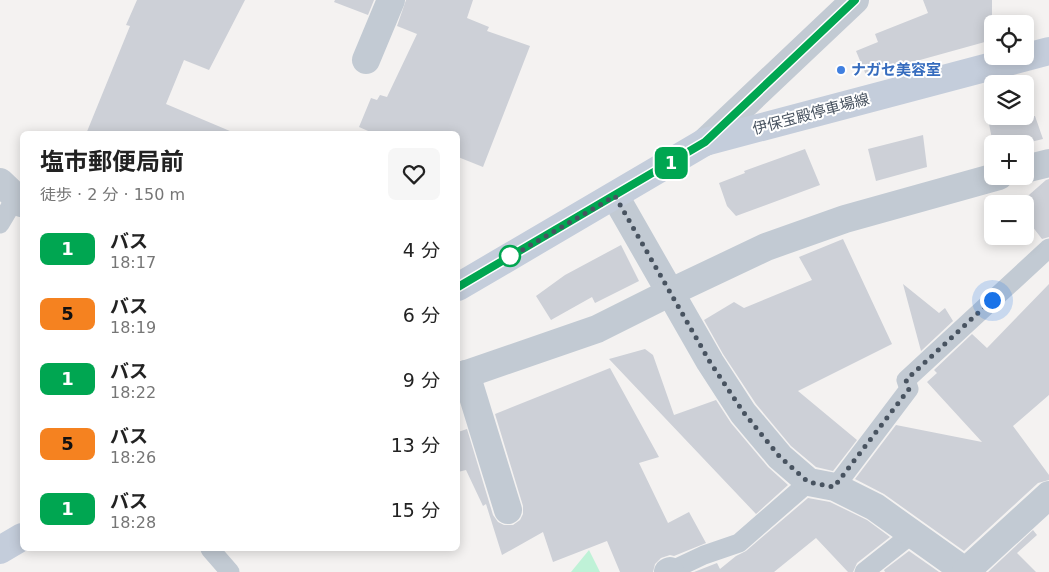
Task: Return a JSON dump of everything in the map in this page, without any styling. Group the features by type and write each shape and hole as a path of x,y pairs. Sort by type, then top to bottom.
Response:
{"main road":[{"name":"伊保宝殿停車場線","path":"460,286 705,142 1049,51"}],"street":[{"path":"366,60 391,0"},
{"path":"705,142 855,0"},
{"path":"1034,167 1049,163"},
{"path":"508,510 462,376 597,329 766,247 844,219 984,180"},
{"path":"615,196 710,362 744,413 780,457 822,484 875,507 966,572 1049,495"}],"lane":[{"path":"0,224 13,194"},
{"path":"669,571 704,555 739,543 822,484 909,389 906,380 1049,248"},
{"path":"864,572 912,534"},
{"path":"212,551 230,572"}],"green space":[{"path":"589,550 600,572 571,572"}],"building":[{"path":"137,0 245,0 209,70 184,60 166,104 230,131 87,131 130,26 126,25"},
{"path":"335,0 374,0 368,15 334,2"},
{"path":"406,0 473,0 467,18 489,27 487,31 530,46 483,167 460,158 460,131 368,131 359,127 371,98 377,100 380,95 387,97 417,34 397,26"},
{"path":"923,0 992,0 992,15 984,15 984,42 866,75 856,51 878,42 875,34 928,13"},
{"path":"1035,116 1043,139 1034,141 1034,135 991,135 989,125 1034,125"},
{"path":"923,135 927,167 876,181 868,149"},
{"path":"805,149 820,185 736,216 727,206 719,183 745,173 744,171"},
{"path":"1049,179 1049,237 1042,239 1034,229 1034,195 1029,195"},
{"path":"843,239 892,344 798,391 857,440 833,471 816,467 791,446 756,404 723,354 704,320 734,302 744,308 812,280 799,257"},
{"path":"621,245 639,281 595,303 592,297 551,320 536,296 565,275"},
{"path":"903,284 939,313 945,308 953,321 921,351"},
{"path":"1049,284 1049,395 1013,426 1049,475 1049,480 1038,483 964,551 884,494 855,479 896,425 982,442 927,382 937,373 934,370 972,334 987,348"},
{"path":"645,349 653,355 674,415 716,400 731,423 768,467 788,485 756,514 609,359"},
{"path":"610,368 659,457 639,463 668,523 689,512 706,543 674,556 670,555 661,558 655,564 653,572 620,572 607,541 553,562 543,532 502,555 486,504 483,506 466,470 460,472 460,431 467,429 493,515 498,522 504,525 513,525 520,520 523,514 523,506 495,414"},
{"path":"808,498 830,502 867,520 890,537 857,563 853,572 848,572 816,538 774,572 694,572 717,563 720,569 736,556 746,551"},
{"path":"1033,530 1037,535 1017,553 1036,572 988,572"},
{"path":"909,551 939,572 885,572 884,570"}],"bus line":[{"name":"1","path":"460,286 705,142 855,0"}],"place":[{"name":"ナガセ美容室","path":"841,70"}],"route":[{"path":"510,256 505,260 615,196 710,362 744,413 780,457 808,482 834,487 909,389 906,380 992,300"}]}
